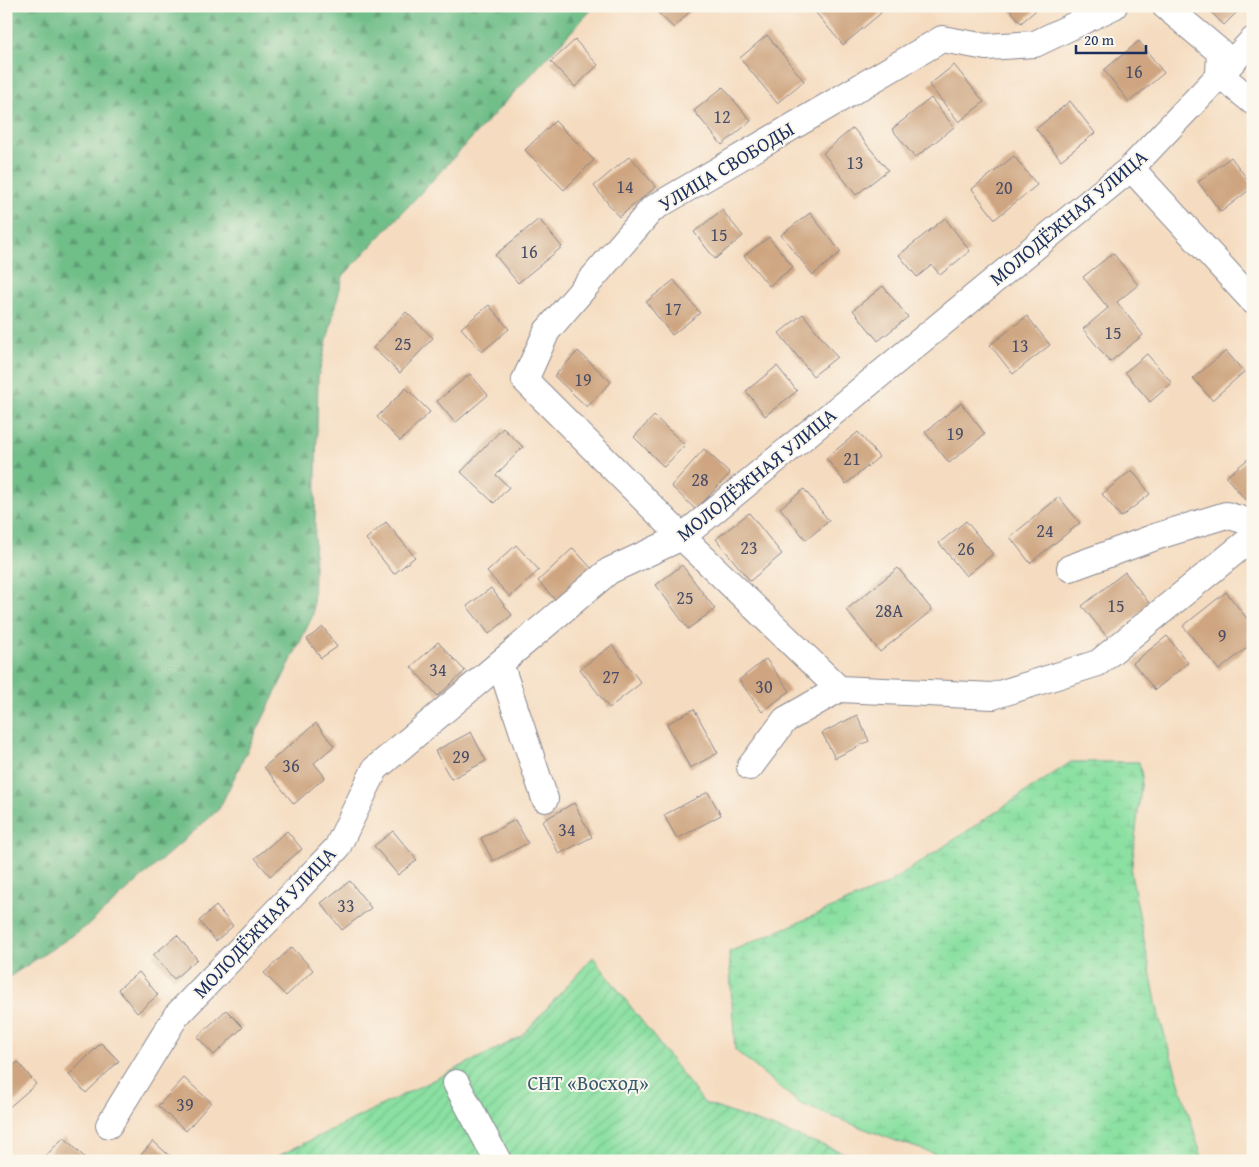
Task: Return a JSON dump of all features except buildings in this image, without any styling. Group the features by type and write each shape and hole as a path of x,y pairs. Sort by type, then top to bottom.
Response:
{"street":[{"name":"УЛИЦА СВОБОДЫ","path":"682,537 525,380 547,331 652,209 942,39 986,47 1035,44 1114,6"},
{"path":"1164,6 1220,52 1219,74 1253,102"},
{"name":"МОЛОДЁЖНАЯ УЛИЦА","path":"109,1125 176,1016 337,848 375,769 609,572 682,537 1131,168 1253,40"},
{"path":"1131,168 1253,301"},
{"path":"1070,568 1158,536 1226,515 1253,523"},
{"path":"750,768 785,720 840,689 993,696 1098,664 1253,536"},
{"path":"682,537 840,689"},
{"path":"500,663 544,799"},
{"path":"456,1083 498,1161"}],"green space":[{"path":"6,6 595,6 343,276 318,377 313,615 219,809 87,926 6,979"},
{"path":"1071,762 1139,762 1142,777 1131,873 1159,1017 1203,1161 957,1161 899,1142 800,1104 735,1050 729,952 886,885"},
{"name":"СНТ «Восход»","path":"593,957 704,1103 867,1161 268,1161 521,1037"}]}
